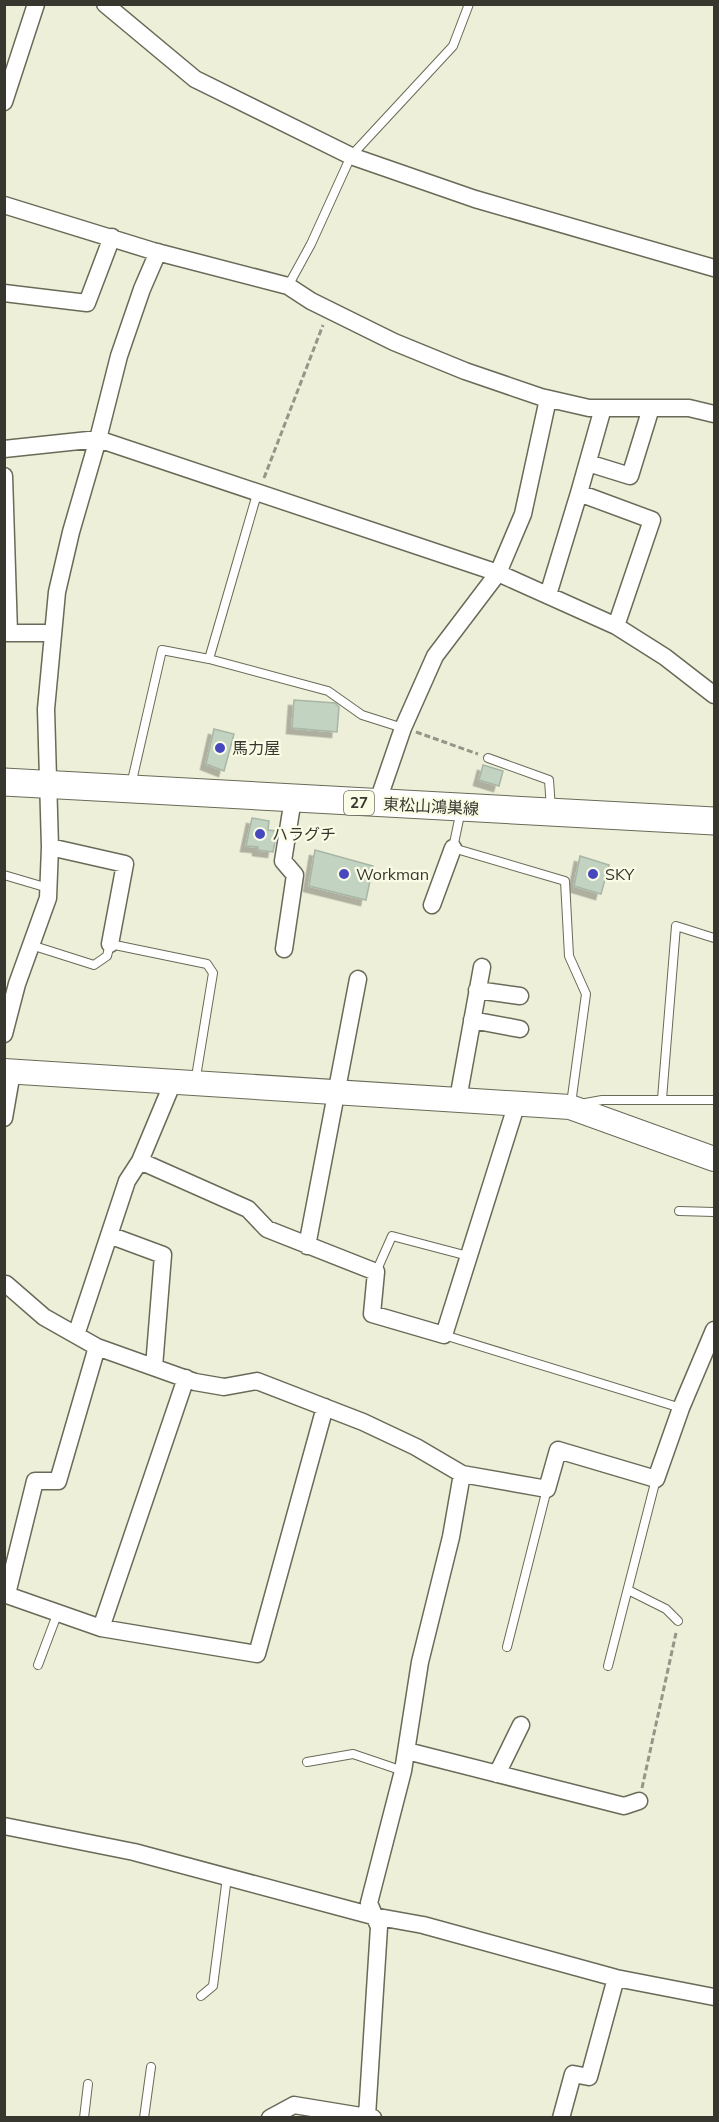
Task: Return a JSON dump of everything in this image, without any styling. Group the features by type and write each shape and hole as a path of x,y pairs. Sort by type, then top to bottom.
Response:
{"main road":[{"name":"東松山鴻巣線","path":"4,782 714,821"}],"street":[{"path":"4,102 36,4"},
{"path":"105,4 195,79 351,156 475,199 714,268"},
{"path":"4,205 158,252 288,286 329,310 394,342 465,371 548,399 589,408 688,408 714,414"},
{"path":"4,293 87,303 112,237"},
{"path":"4,1034 17,984 48,898 50,847 46,709 57,592 119,356 142,289 158,252"},
{"path":"380,804 381,792 403,728 435,656 498,573 523,514 548,399"},
{"path":"548,595 603,408"},
{"path":"588,464 630,476 651,408"},
{"path":"4,449 98,439 498,573 616,626 665,657 714,695"},
{"path":"4,476 7,633 52,633"},
{"path":"579,493 652,520 616,626"},
{"path":"284,949 295,875 283,861 293,799"},
{"path":"50,847 125,864 110,944"},
{"path":"432,905 453,848"},
{"path":"458,1100 482,967"},
{"path":"307,1246 358,979"},
{"path":"477,990 520,996"},
{"path":"472,1020 520,1029"},
{"path":"4,1118 8,1071 570,1107 714,1159"},
{"path":"76,1335 127,1181 184,1082"},
{"path":"140,1161 248,1209 267,1229 376,1272 372,1314 444,1335 517,1103"},
{"path":"109,1235 163,1255 154,1367"},
{"path":"5,1281 44,1317 97,1347 186,1378 224,1387 257,1381 325,1407 416,1447 462,1474 547,1490 558,1450 656,1479 681,1408 714,1330"},
{"path":"97,1347 58,1481 35,1481 6,1594 101,1628 257,1654 325,1407"},
{"path":"101,1628 186,1378"},
{"path":"278,2115 294,2104 370,2117 379,1927 369,1903 403,1771 420,1662 451,1537 462,1474"},
{"path":"497,1774 521,1725"},
{"path":"407,1751 624,1806 639,1801"},
{"path":"4,1826 134,1852 373,1916 423,1925 616,1978 714,1997"},
{"path":"561,2118 573,2074 590,2078 616,1978"}],"lane":[{"path":"288,286 311,244 351,156 453,46 469,4"},
{"path":"209,659 258,494"},
{"path":"131,789 132,774 162,650 209,659 328,690 362,715 403,728"},
{"path":"488,758 549,780 551,813"},
{"path":"462,808 453,848 565,881 569,957 586,994 570,1107 602,1100 714,1100"},
{"path":"4,875 48,888"},
{"path":"662,1099 676,926 714,938"},
{"path":"31,945 94,965 107,956 110,944 207,964 213,973 184,1082"},
{"path":"679,1210 714,1212"},
{"path":"376,1272 392,1236 468,1256"},
{"path":"444,1335 681,1408"},
{"path":"608,1666 656,1479"},
{"path":"507,1647 547,1490"},
{"path":"628,1590 666,1609 678,1621"},
{"path":"38,1665 58,1612"},
{"path":"307,1762 353,1755 403,1771"},
{"path":"201,1996 213,1986 227,1876"},
{"path":"144,2118 152,2067"},
{"path":"84,2118 88,2084"}],"path":[{"path":"258,494 329,310"},
{"path":"403,728 488,758"},
{"path":"639,1801 678,1621"}],"building":[{"path":"294,700 335,703 339,707 337,732 292,728"},
{"path":"214,729 234,734 224,771 206,764"},
{"path":"483,765 503,771 499,786 479,780"},
{"path":"252,818 269,821 268,830 277,831 273,852 246,846"},
{"path":"315,850 373,866 366,900 309,886"},
{"path":"580,856 609,865 601,894 574,886"}],"place":[{"name":"馬力屋","path":"220,748"},
{"name":"ハラグチ","path":"260,834"},
{"name":"Workman","path":"344,874"},
{"name":"SKY","path":"593,874"}]}
